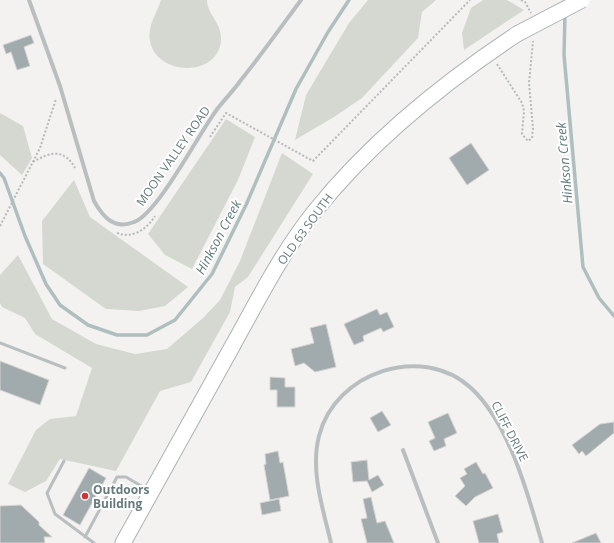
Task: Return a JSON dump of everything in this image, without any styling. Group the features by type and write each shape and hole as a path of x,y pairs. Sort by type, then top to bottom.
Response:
{"main road":[{"name":"OLD 63 SOUTH","path":"122,543 276,267 314,211 386,134 488,53 517,34 582,0"}],"street":[{"name":"MOON VALLEY ROAD","path":"29,0 60,86 94,201 101,214 112,223 122,225 136,222 152,208 217,109 241,81 301,0"},
{"name":"CLIFF DRIVE","path":"331,543 316,469 319,437 323,425 333,406 360,381 382,371 414,366 427,366 450,373 472,389 486,404 508,444 524,481 542,543"},
{"path":"403,450 438,543"}],"lane":[{"path":"0,343 65,368"},
{"path":"64,461 47,493 55,514 94,543"},
{"path":"85,537 117,478 126,477 151,491"}],"path":[{"path":"208,139 226,113 307,160 313,161 470,0"},
{"path":"521,0 528,6 531,16"},
{"path":"495,61 522,103 524,111 522,134 528,141 532,138 533,129 529,83 534,34"},
{"path":"0,226 33,162 60,86"},
{"path":"33,162 47,154 60,154 70,159 76,170"},
{"path":"111,230 129,235 140,232 150,224 158,212"}],"shaded area":[{"path":"161,0 207,0 209,10 221,34 218,52 210,61 199,66 187,68 175,66 163,61 155,53 149,35"},
{"path":"368,0 436,0 422,12 418,38 362,98 334,117 295,140 306,95 349,23"},
{"path":"483,0 507,0 524,10 464,50 462,33 471,8"},
{"path":"0,113 23,126 32,158 22,175 0,155"},
{"path":"226,119 255,137 238,180 192,269 165,255 148,234"},
{"path":"282,153 313,174 248,277 235,287 230,312 191,382 160,391 116,471 60,459 46,481 25,492 8,484 36,430 50,419 76,416 92,368 35,334 25,318 2,307 0,303 0,275 18,255 52,319 96,344 135,354 167,349 203,318 220,300 240,261"},
{"path":"74,180 90,217 188,287 165,306 139,311 106,309 43,264 42,221"}],"building":[{"path":"31,35 34,43 24,47 30,66 17,70 11,52 6,54 3,45"},
{"path":"471,143 489,170 467,185 449,158"},
{"path":"377,309 380,315 387,312 394,327 383,332 381,328 363,336 364,341 354,345 344,324"},
{"path":"326,324 336,367 315,372 304,363 295,366 291,349 314,343 310,328"},
{"path":"0,361 49,380 40,405 0,390"},
{"path":"270,377 285,378 285,387 295,387 295,407 277,407 277,390 270,390"},
{"path":"382,411 391,425 378,432 370,418"},
{"path":"448,413 457,433 444,439 446,446 434,451 429,441 435,438 428,422"},
{"path":"614,422 614,433 586,456 582,451 579,454 572,445 600,424"},
{"path":"278,451 280,463 283,462 289,496 270,500 264,465 266,464 265,454"},
{"path":"367,460 369,480 378,475 384,485 372,492 367,481 353,482 351,462"},
{"path":"476,462 483,474 485,473 493,488 475,497 466,506 455,496 465,486 460,478 467,474 464,469"},
{"name":"Outdoors Building","path":"89,468 106,478 80,525 63,515"},
{"path":"371,497 377,523 385,521 394,543 367,543 361,519 367,518 363,499"},
{"path":"279,499 281,511 262,515 260,503"},
{"path":"21,505 52,537 44,537 45,543 0,543 0,506"},
{"path":"498,514 503,532 497,534 499,543 479,543 473,521"},
{"path":"596,533 601,543 572,543"}],"waterway":[{"name":"Hinkson Creek","path":"0,173 4,178 25,236 46,284 60,305 88,325 117,335 147,335 175,320 212,274 246,205 296,89 328,32 349,0"},
{"name":"Hinkson Creek","path":"565,13 564,55 583,267 599,298 614,316"}],"place":[{"name":"Outdoors Building","path":"85,496"}]}
